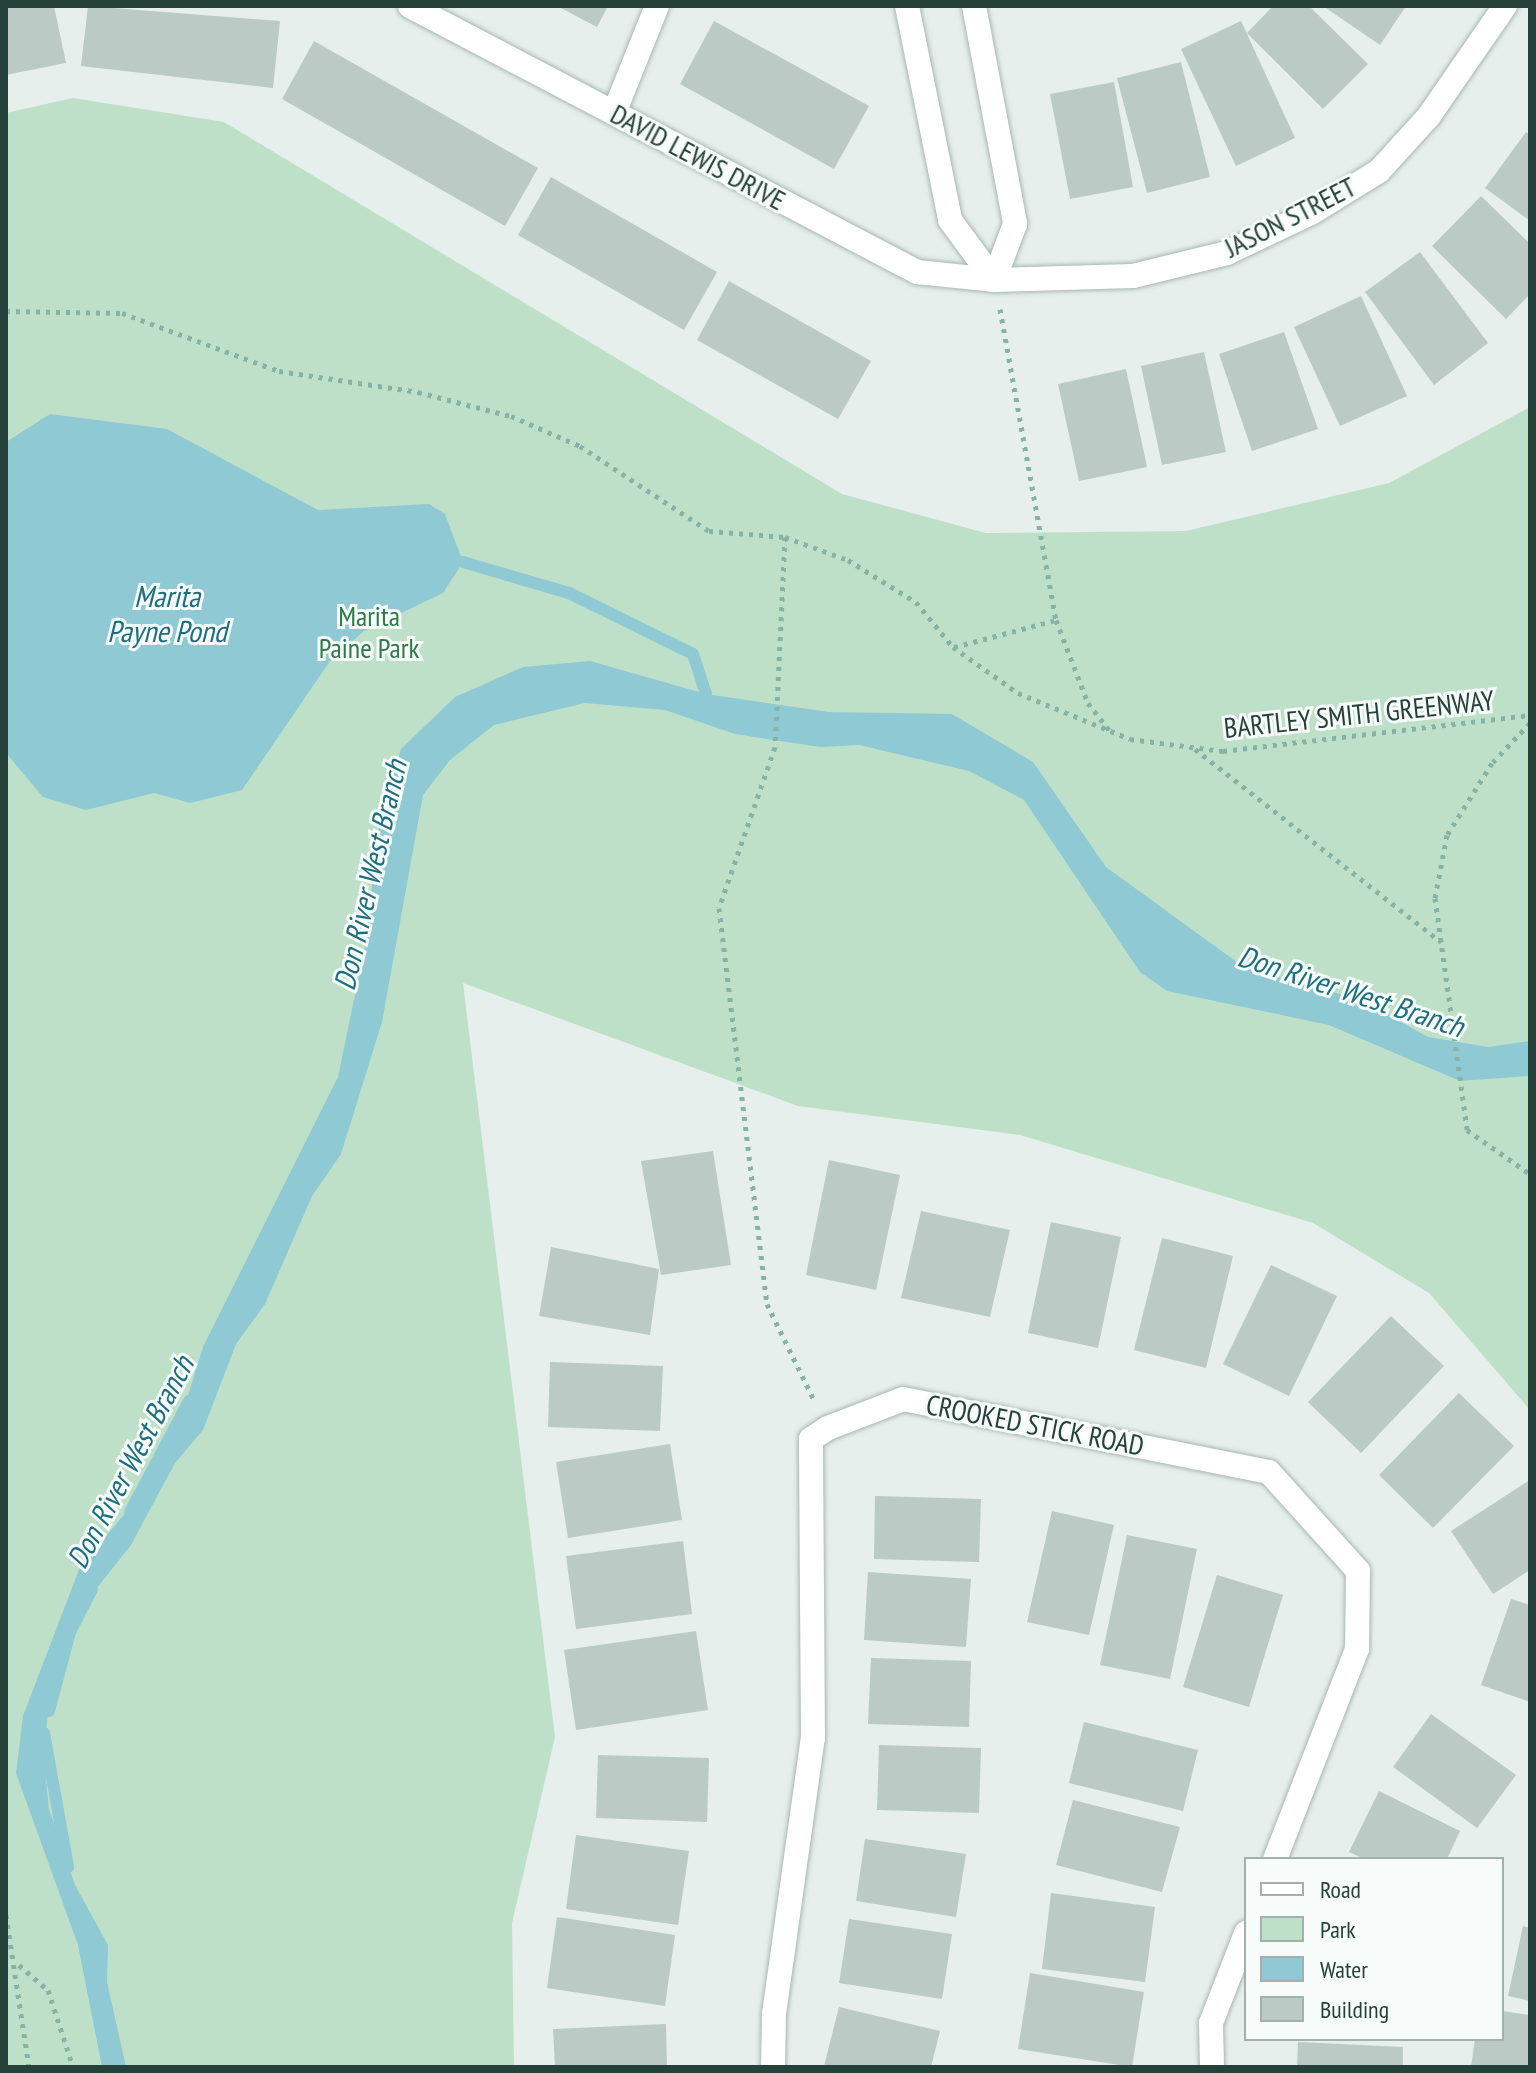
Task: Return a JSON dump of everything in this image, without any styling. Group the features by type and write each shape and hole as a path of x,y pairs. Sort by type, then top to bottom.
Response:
{"street":[{"name":"DAVID LEWIS DRIVE","path":"410,6 917,272 994,280"},
{"path":"614,113 657,6"},
{"path":"907,6 950,220 994,280"},
{"path":"974,6 1015,224 994,280"},
{"name":"JASON STREET","path":"994,280 1133,276 1227,253 1311,213 1379,171 1429,116 1505,6"},
{"name":"CROOKED STICK ROAD","path":"828,1428 903,1399 1269,1472 1358,1571 1357,1649 1276,1857"},
{"path":"773,2067 813,1738 811,1439 828,1428"},
{"path":"1212,2067 1211,2023 1244,1938"}],"path":[{"name":"BARTLEY SMITH GREENWAY","path":"6,311 122,313 279,371 418,392 511,416 580,446 709,531 785,537 848,560 916,602 953,647 1018,693 1112,733 1195,749 1339,743 1530,715"},
{"path":"1006,341 1056,620 1088,703 1112,733"},
{"path":"785,537 776,673 775,747 719,908 767,1304 828,1428"},
{"path":"953,647 1056,620"},
{"path":"1530,723 1492,763 1447,835 1435,898 1467,1130 1530,1174"},
{"path":"1195,749 1442,943"},
{"path":"6,1915 19,1965 29,2067"},
{"path":"19,1965 48,1990 73,2067"}],"green space":[{"name":"Marita Paine Park","path":"73,98 224,122 842,494 986,533 1186,531 1389,483 1530,407 1530,1410 1429,1293 1313,1223 1020,1135 798,1106 463,983 555,1737 512,1923 514,2067 6,2067 6,113"}],"water":[{"name":"Marita Payne Pond","path":"50,414 167,429 318,510 429,504 445,514 463,562 443,593 364,631 330,661 242,790 190,803 154,793 86,810 43,797 6,753 6,442"},
{"path":"590,661 706,694 828,712 952,714 1033,762 1106,867 1245,968 1362,1000 1428,1037 1488,1047 1530,1041 1530,1076 1460,1081 1329,1025 1167,991 1140,972 1024,800 969,771 859,745 820,747 735,734 665,710 585,703 494,725 450,760 423,795 382,1022 341,1154 312,1196 265,1304 236,1344 203,1430 175,1463 131,1545 81,1608 52,1689 43,1749 49,1809 75,1885 108,1945 107,1982 126,2067 102,2067 78,1945 16,1773 23,1716 80,1567 144,1491 177,1431 203,1347 338,1077 370,922 374,847 401,749 455,697 523,667"}],"building":[{"path":"6,6 54,6 66,63 6,75"},
{"path":"88,6 280,21 273,88 81,66"},
{"path":"557,6 608,6 597,27"},
{"path":"1273,6 1309,6 1368,64 1323,109 1247,33"},
{"path":"1323,6 1406,6 1380,45"},
{"path":"714,21 869,106 834,169 680,84"},
{"path":"1241,21 1295,138 1236,166 1181,49"},
{"path":"314,41 538,168 505,226 282,99"},
{"path":"1181,62 1210,177 1147,193 1117,78"},
{"path":"1114,82 1133,187 1070,199 1050,94"},
{"path":"1526,132 1530,135 1530,221 1485,188"},
{"path":"551,177 717,272 684,330 518,235"},
{"path":"1481,196 1530,244 1530,294 1506,319 1432,246"},
{"path":"1420,252 1488,343 1434,385 1365,292"},
{"path":"729,281 871,361 838,419 697,340"},
{"path":"1361,296 1407,396 1340,426 1294,327"},
{"path":"1284,332 1318,429 1252,451 1219,354"},
{"path":"1204,352 1226,452 1162,465 1141,366"},
{"path":"1126,369 1147,467 1079,481 1058,384"},
{"path":"713,1151 731,1265 661,1275 641,1161"},
{"path":"829,1160 900,1175 876,1290 806,1275"},
{"path":"921,1211 1010,1230 990,1317 901,1298"},
{"path":"1051,1222 1121,1237 1098,1348 1028,1333"},
{"path":"1162,1238 1233,1256 1206,1368 1134,1350"},
{"path":"551,1247 659,1269 650,1335 539,1316"},
{"path":"1271,1265 1337,1296 1289,1396 1223,1364"},
{"path":"1391,1316 1444,1366 1361,1453 1308,1402"},
{"path":"550,1362 663,1366 660,1431 548,1427"},
{"path":"1459,1393 1514,1446 1433,1528 1379,1475"},
{"path":"670,1444 682,1520 568,1538 556,1462"},
{"path":"1530,1480 1530,1570 1493,1594 1451,1531"},
{"path":"875,1496 981,1499 979,1562 874,1559"},
{"path":"1052,1511 1114,1525 1089,1635 1027,1622"},
{"path":"1127,1535 1197,1549 1170,1679 1100,1665"},
{"path":"683,1541 692,1614 576,1629 566,1556"},
{"path":"868,1572 971,1579 966,1647 864,1640"},
{"path":"1217,1575 1283,1595 1249,1707 1183,1687"},
{"path":"1511,1599 1530,1605 1530,1702 1481,1685"},
{"path":"696,1631 708,1710 576,1730 564,1650"},
{"path":"871,1658 971,1661 969,1727 868,1724"},
{"path":"1431,1714 1516,1775 1477,1828 1393,1767"},
{"path":"1084,1722 1198,1750 1183,1811 1069,1783"},
{"path":"879,1745 981,1748 979,1813 877,1810"},
{"path":"598,1755 709,1758 707,1822 596,1818"},
{"path":"1379,1791 1460,1831 1448,1857 1360,1857 1349,1852"},
{"path":"1073,1800 1180,1827 1162,1892 1056,1865"},
{"path":"576,1835 689,1851 678,1925 566,1909"},
{"path":"865,1839 966,1854 956,1917 856,1901"},
{"path":"1051,1893 1155,1907 1145,1982 1042,1969"},
{"path":"557,1917 675,1935 665,2006 547,1988"},
{"path":"849,1919 952,1934 942,1999 839,1983"},
{"path":"1523,1926 1530,1928 1530,2001 1508,1996"},
{"path":"1030,1973 1144,1992 1132,2067 1018,2049"},
{"path":"839,2007 940,2031 931,2067 824,2066"},
{"path":"1504,2011 1530,2015 1530,2067 1471,2067 1475,2041 1504,2041"},
{"path":"666,2024 667,2067 555,2067 553,2029"},
{"path":"1298,2042 1403,2047 1403,2067 1297,2067"}],"waterway":[{"path":"463,562 569,593 693,654 706,694"},
{"name":"Don River West Branch","path":"130,1512 189,1401"},
{"name":"Don River West Branch","path":"49,1711 70,1632 92,1589"},
{"name":"Don River West Branch","path":"44,1733 68,1867"}]}
